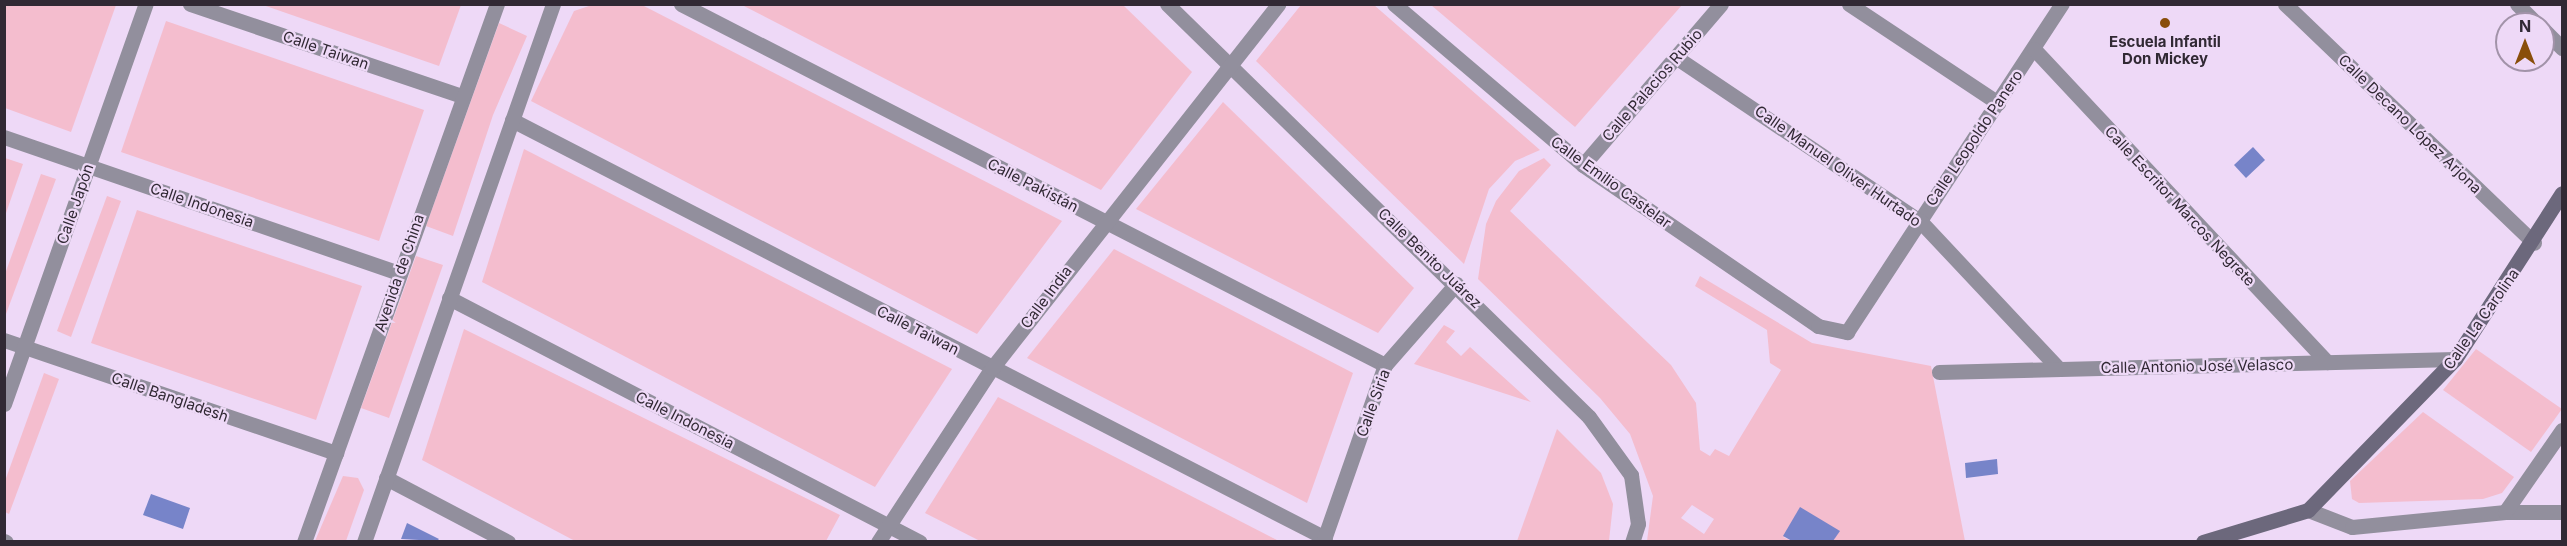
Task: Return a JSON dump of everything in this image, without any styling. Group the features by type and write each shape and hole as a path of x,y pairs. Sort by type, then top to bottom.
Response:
{"street":[{"name":"Calle Japón","path":"4,404 146,4"},
{"name":"Calle Taiwan","path":"190,4 462,96"},
{"name":"Avenida de China","path":"304,542 462,96 497,4"},
{"path":"364,542 553,4"},
{"name":"Calle Pakistán","path":"681,4 1385,365"},
{"name":"Calle Benito Juárez","path":"1167,4 1456,284 1589,417 1631,475 1638,524 1632,542"},
{"name":"Calle India","path":"878,542 992,368 1104,221 1278,4"},
{"name":"Calle Emilio Castelar","path":"1394,4 1583,165 1818,326 1847,332"},
{"name":"Calle Palacios Rubio","path":"1583,165 1721,4"},
{"path":"1849,4 1998,103"},
{"name":"Calle Leopoldo Panero","path":"1847,332 2062,4"},
{"name":"Calle Decano López Arjona","path":"2285,4 2534,243"},
{"name":"Calle Escritor Marcos Negrete","path":"2034,49 2326,362"},
{"name":"Calle Manuel Oliver Hurtado","path":"1677,58 1920,220 2059,369"},
{"name":"Calle Taiwan","path":"512,120 1324,540"},
{"name":"Calle Indonesia","path":"4,137 399,273"},
{"name":"Calle La Carolina","path":"2308,510 2456,359 2534,243 2562,193"},
{"name":"Calle Siria","path":"1324,540 1385,365 1456,284"},
{"name":"Calle Indonesia","path":"450,298 920,542"},
{"name":"Calle Bangladesh","path":"4,340 336,453"},
{"name":"Calle Antonio José Velasco","path":"1940,372 2456,359"},
{"path":"2505,512 2562,430"},
{"path":"386,478 508,542"},
{"path":"2203,542 2308,510 2352,527 2505,512 2562,512"}],"shaded area":[{"path":"5,4 116,5 71,132 5,108"},
{"path":"263,5 461,5 439,66"},
{"path":"592,5 642,5 1062,221 977,334 531,101 574,11"},
{"path":"742,5 1123,5 1192,72 1101,190"},
{"path":"1301,5 1374,5 1540,150 1515,161 1489,189 1464,264 1256,61"},
{"path":"1431,5 1682,5 1575,127"},
{"path":"166,21 424,110 379,241 121,152"},
{"path":"499,23 527,36 493,115 453,236 426,226"},
{"path":"1223,102 1414,288 1378,333 1136,209"},
{"path":"524,149 952,369 875,487 482,282"},
{"path":"4,158 23,164 5,216"},
{"path":"1544,158 1551,165 1510,211 1671,365 1696,403 1700,450 1710,456 1715,449 1729,456 1781,370 1770,363 1767,330 1695,286 1700,276 1812,343 1931,366 1965,541 1833,541 1839,530 1783,537 1792,541 1647,541 1653,496 1630,434 1600,398 1478,279 1486,224 1496,201 1519,171","holes":["1692,505 1714,519 1704,534 1681,518"]},
{"path":"41,174 56,179 6,314 5,274"},
{"path":"107,196 121,201 71,337 57,331"},
{"path":"137,210 362,286 316,420 91,343"},
{"path":"1114,249 1353,373 1307,503 1027,358"},
{"path":"416,256 443,265 389,418 361,408"},
{"path":"1444,325 1455,331 1446,342 1461,356 1470,347 1531,402 1414,364"},
{"path":"464,329 840,515 826,541 575,541 422,460"},
{"path":"2476,349 2562,409 2531,452 2443,390"},
{"path":"44,373 59,379 9,514 5,512 5,481"},
{"path":"998,397 1279,541 980,541 925,513"},
{"path":"2423,412 2514,477 2502,493 2483,499 2359,503 2352,499 2350,481"},
{"path":"1557,429 1601,473 1613,504 1609,541 1517,541"},
{"path":"343,476 358,478 364,490 346,541 315,541"}],"water":[{"path":"2253,147 2265,160 2246,178 2234,165"},
{"path":"1997,459 1998,474 1966,478 1965,463"},
{"path":"151,494 190,508 183,529 143,515"},
{"path":"1800,507 1840,531 1833,541 1792,541 1783,536"},
{"path":"407,523 439,539 437,541 401,539"}],"place":[{"name":"Escuela Infantil Don Mickey","path":"2165,23"}]}
